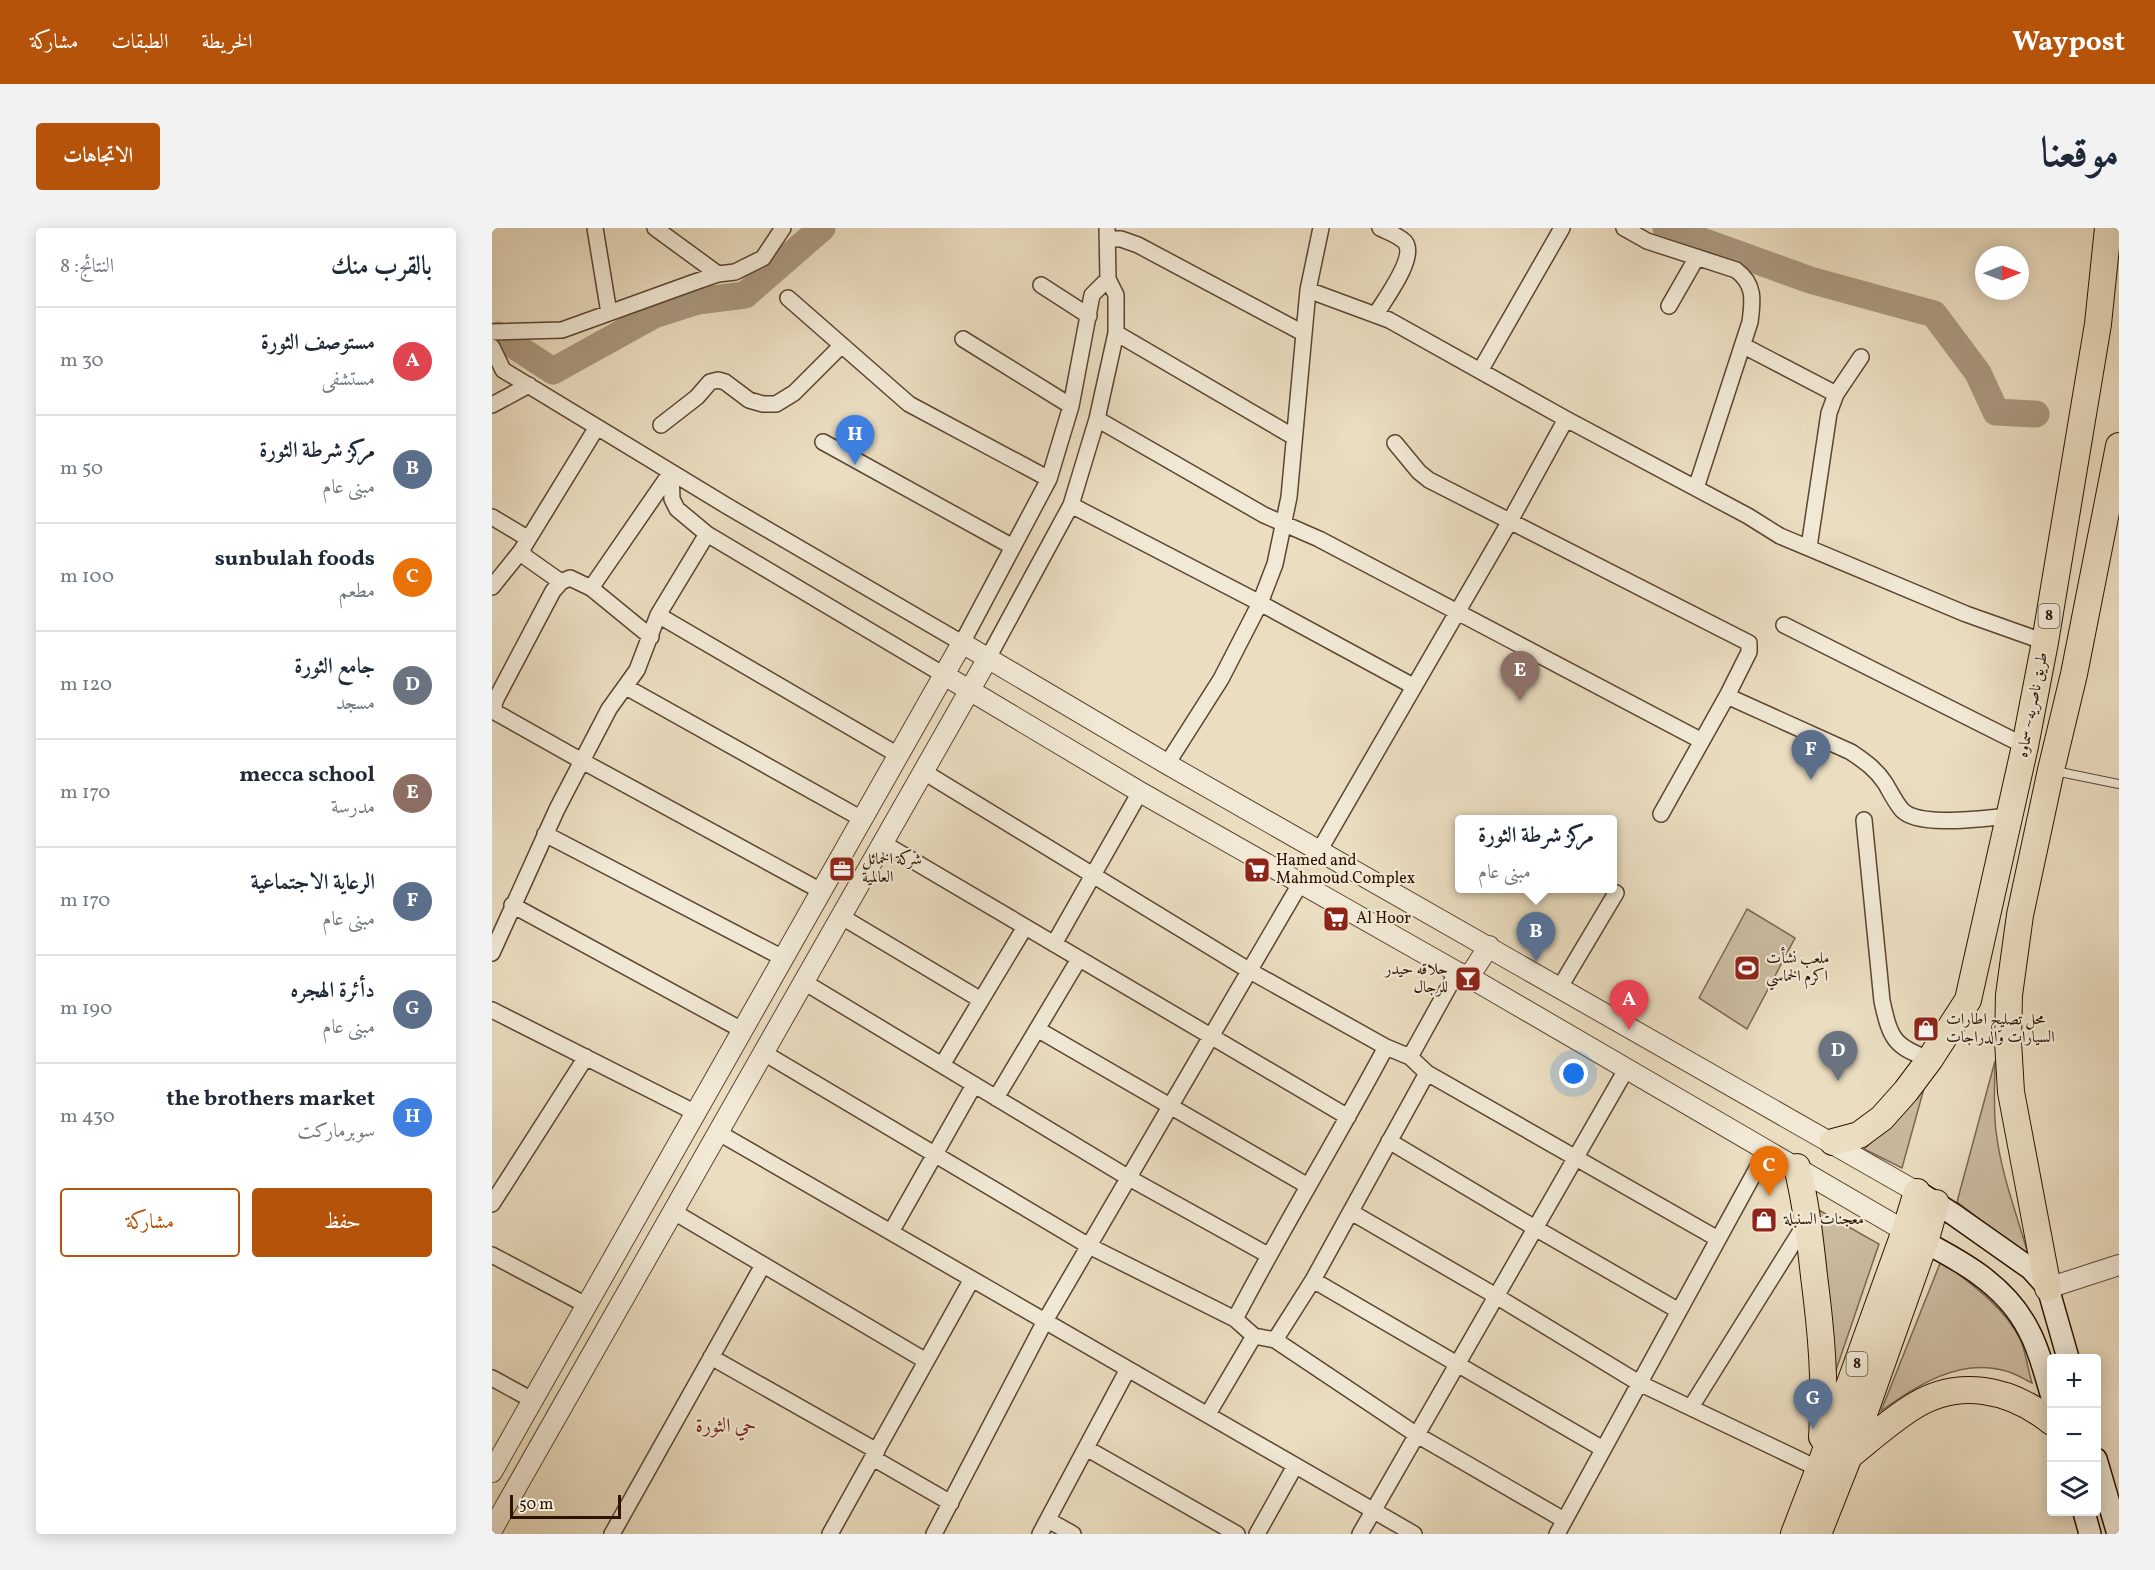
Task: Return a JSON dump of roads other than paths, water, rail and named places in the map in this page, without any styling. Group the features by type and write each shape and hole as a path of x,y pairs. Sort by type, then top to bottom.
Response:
{"highway":[{"name":"طريق ناصريه~ سماوه","path":"1833,1142 1858,1135 1882,1118 1930,1059 1968,1000 2025,746 2042,654 2097,336 2108,228"},
{"name":"طريق ناصريه~ سماوه","path":"2048,1288 2011,1092 2008,1041 2009,995 2020,915 2074,674 2119,446"},
{"path":"2042,654 2074,674"},
{"path":"1797,1167 1808,1220 1824,1368 1820,1469"},
{"name":"8","path":"1818,1534 1849,1456 1926,1197"},
{"name":"8","path":"1794,1534 1915,1237"},
{"path":"1849,1456 1913,1407 1944,1393 1980,1390 2008,1396 2034,1408 2047,1418"}],"main road":[{"path":"1926,1197 2031,1269 2048,1288 2067,1354"},
{"path":"1915,1237 1989,1282 2013,1306 2035,1343 2047,1381"},
{"path":"2098,1462 2118,1534"},
{"path":"2085,1516 2090,1534"}],"street":[{"path":"595,228 609,313"},
{"path":"655,228 718,274"},
{"path":"492,332 562,330 718,274 735,272 763,258 783,228"},
{"path":"1167,764 1221,679 1260,603 1275,564 1289,497 1308,290 1321,228"},
{"path":"1376,314 1406,263 1409,251 1406,243 1398,236 1380,228"},
{"path":"1480,371 1562,228"},
{"path":"1624,228 1647,241 1736,270 1745,276 1750,285 1752,302 1744,346 1696,488"},
{"path":"492,1530 924,772 1071,505 1097,419 1116,333 1116,295 1108,279 1107,234 1137,245 1303,333"},
{"path":"1669,306 1696,257"},
{"path":"492,1472 962,643 1049,479 1071,406 1092,295 1108,279"},
{"path":"1041,285 1089,316"},
{"path":"1308,290 1376,314 1748,516 1780,536 1966,614 2042,654"},
{"path":"788,298 909,404 1049,479"},
{"path":"1116,333 1294,437"},
{"path":"963,339 1071,406"},
{"path":"661,424 697,397 710,382 718,380 725,382 749,400 763,404 777,404 794,393 841,346"},
{"path":"1744,346 1836,394"},
{"path":"492,347 503,370 671,472 1167,764 1926,1197"},
{"path":"1809,547 1828,413 1836,394 1861,357"},
{"path":"492,405 529,385"},
{"path":"1097,419 1284,524 1320,539 1702,741"},
{"path":"1318,851 1510,521 1566,419"},
{"path":"492,586 524,544 597,427"},
{"path":"823,442 1012,548"},
{"path":"1395,443 1429,480 1749,643 1749,652 1727,696 1661,813"},
{"path":"671,472 672,499 677,508 707,534 1140,792 1627,1068 1915,1237"},
{"path":"591,588 671,472"},
{"path":"1071,505 1413,686"},
{"path":"492,517 524,544 527,558 561,582"},
{"path":"492,953 497,927 512,904 582,761 609,709 637,670 658,615 707,534"},
{"path":"651,637 591,588 570,578 561,582 553,591 496,697 494,711 821,891"},
{"path":"658,615 898,755"},
{"path":"1784,626 2025,746"},
{"path":"626,687 862,819"},
{"path":"1727,696 1851,752 1868,763 1884,781 1901,809 1910,816 1920,820 2010,816"},
{"path":"924,772 1250,971 1386,1047 1410,1057 1427,1073 1718,1239"},
{"path":"1054,944 1140,792"},
{"path":"1864,820 1882,1001 1887,1022 1900,1046 1930,1059"},
{"path":"545,834 783,958"},
{"path":"883,843 1348,1118"},
{"path":"934,1534 1045,1321 1300,884"},
{"path":"1560,987 1616,893"},
{"path":"512,904 742,1030"},
{"path":"842,916 981,1000"},
{"path":"942,1065 1024,927"},
{"path":"1410,1057 1463,974 1488,946"},
{"path":"996,1098 1079,959"},
{"path":"804,982 1129,1178 1268,1255"},
{"path":"492,1010 696,1113"},
{"path":"1037,1029 1308,1186"},
{"path":"1235,1319 1268,1255 1348,1118 1386,1047"},
{"path":"764,1053 1089,1246 1235,1319 1254,1336 1275,1340 1417,1435 1564,1520"},
{"path":"492,1204 586,1057"},
{"path":"1360,1534 1627,1068"},
{"path":"1275,1340 1313,1280 1427,1073"},
{"path":"891,1232 974,1085"},
{"path":"719,1133 1414,1534"},
{"path":"1389,1141 1679,1311"},
{"path":"1557,1534 1767,1150"},
{"path":"674,1212 926,1361"},
{"path":"1351,1212 1496,1296 1639,1383 1820,1469"},
{"path":"1691,1407 1808,1220"},
{"path":"492,1255 586,1305"},
{"path":"612,1534 763,1265"},
{"path":"2048,1288 2119,1265"},
{"path":"830,1534 972,1279"},
{"path":"1313,1280 1603,1449"},
{"path":"1208,1414 1254,1336"},
{"path":"711,1357 875,1454 951,1503"},
{"path":"1040,1534 1128,1369"},
{"path":"492,1377 534,1401"},
{"path":"1086,1448 1237,1534"},
{"path":"1257,1534 1295,1466"},
{"path":"1048,1520 1073,1534"}],"lane":[{"path":"2051,770 2119,784"}],"waterway":[{"path":"498,335 553,371 654,315 698,301 745,295 822,228"},
{"path":"1666,228 1810,280 1934,314 1978,373 1996,412 2036,414"}],"place":[{"name":"the brothers market","path":"855,465"},
{"name":"mecca school","path":"1520,701"},
{"name":"الرعاية الاجتماعية","path":"1811,780"},
{"name":"شركة الخمائل العالمية","path":"842,869"},
{"name":"Hamed and Mahmoud Complex","path":"1257,870"},
{"name":"Al Hoor","path":"1336,919"},
{"name":"مركز شرطة الثورة","path":"1536,962"},
{"name":"ملعب نشأت اكرم الخماسي","path":"1747,968"},
{"name":"حلاقه حيدر للرجال","path":"1468,979"},
{"name":"محل تصليح اطارات السيارات والدراجات","path":"1926,1029"},
{"name":"مستوصف الثورة","path":"1629,1030"},
{"name":"جامع الثورة","path":"1838,1081"},
{"name":"sunbulah foods","path":"1769,1196"},
{"name":"معجنات السنبلة","path":"1764,1220"},
{"name":"دأئرة الهجره","path":"1813,1429"}],"district":[{"name":"حي الثورة","path":"726,1427"}]}
